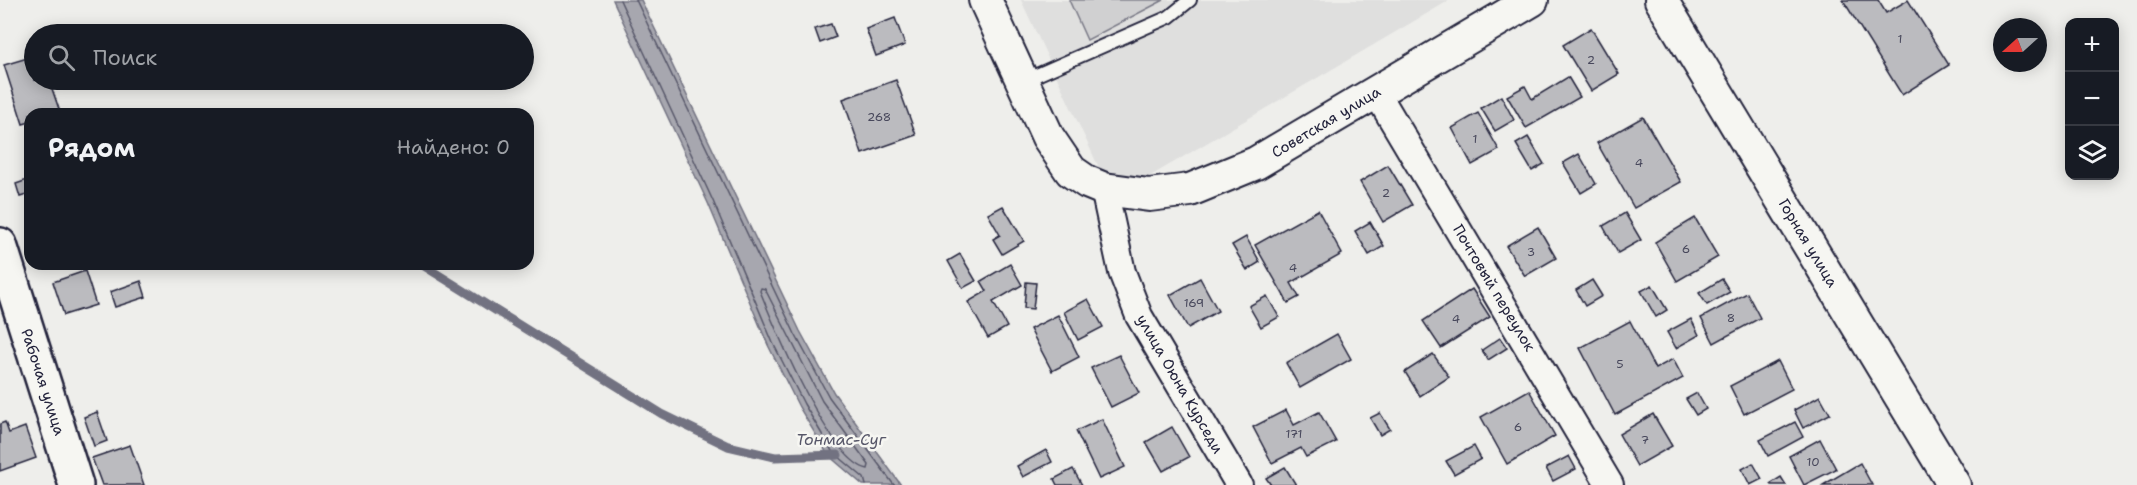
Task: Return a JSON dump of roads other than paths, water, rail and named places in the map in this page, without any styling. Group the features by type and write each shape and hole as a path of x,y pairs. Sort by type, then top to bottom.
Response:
{"main road":[{"name":"Рабочая улица","path":"0,245 76,485"}],"street":[{"path":"985,0 1059,156 1071,171 1087,182 1104,189"},
{"name":"Советская улица","path":"1104,189 1149,195 1170,194 1208,184 1256,163 1532,0"},
{"name":"Горная улица","path":"1661,0 1954,485"},
{"name":"Почтовый переулок","path":"1376,92 1610,485"},
{"name":"улица Оюна Курседи","path":"1104,189 1122,272 1139,316 1239,485"}],"lane":[{"path":"1023,81 1169,18 1190,0"}],"water":[{"name":"Тонмас-Суг","path":"613,0 641,0 800,331 834,393 901,485 863,485 828,455 799,407 768,345 708,203"}],"waterway":[{"path":"431,270 662,414 728,446 775,457 838,455"}]}
